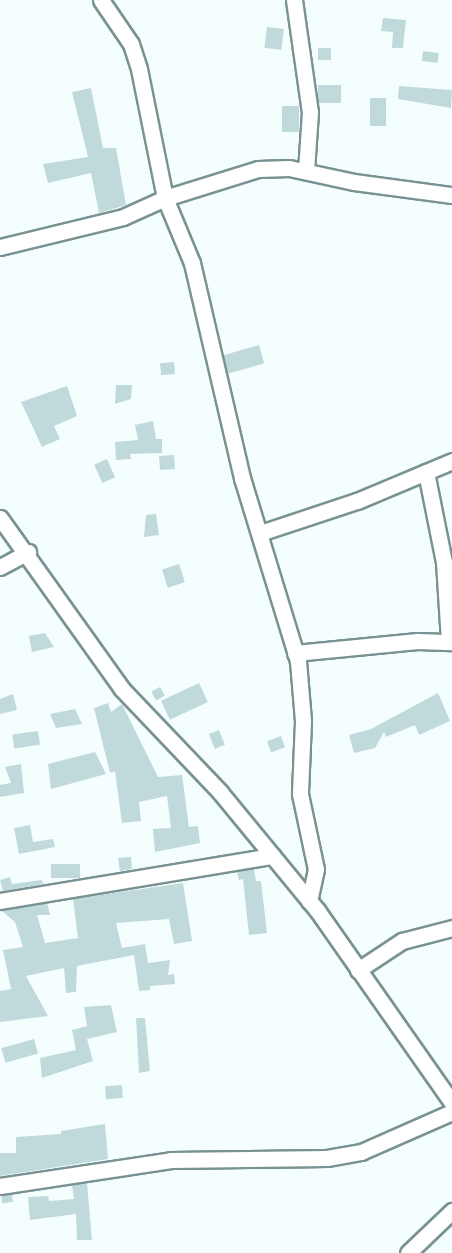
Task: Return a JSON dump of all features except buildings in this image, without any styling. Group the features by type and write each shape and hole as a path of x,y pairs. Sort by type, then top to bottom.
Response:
{"street":[{"path":"101,0 131,44 165,198 192,263 242,478 295,653 303,721 300,794 316,869 309,901"},
{"path":"294,0 310,112 306,171"},
{"path":"0,247 123,217 165,198 258,169 306,171 354,183 452,195"},
{"path":"260,533 357,501 452,461"},
{"path":"295,653 417,641 450,642 444,562 426,472"},
{"path":"0,518 27,552 122,689 220,792 309,901 452,1103"},
{"path":"0,567 27,552"},
{"path":"0,901 272,856"},
{"path":"358,970 402,941 452,928"},
{"path":"0,1186 171,1160 327,1158 361,1152 452,1112"},
{"path":"408,1253 452,1211"}]}
